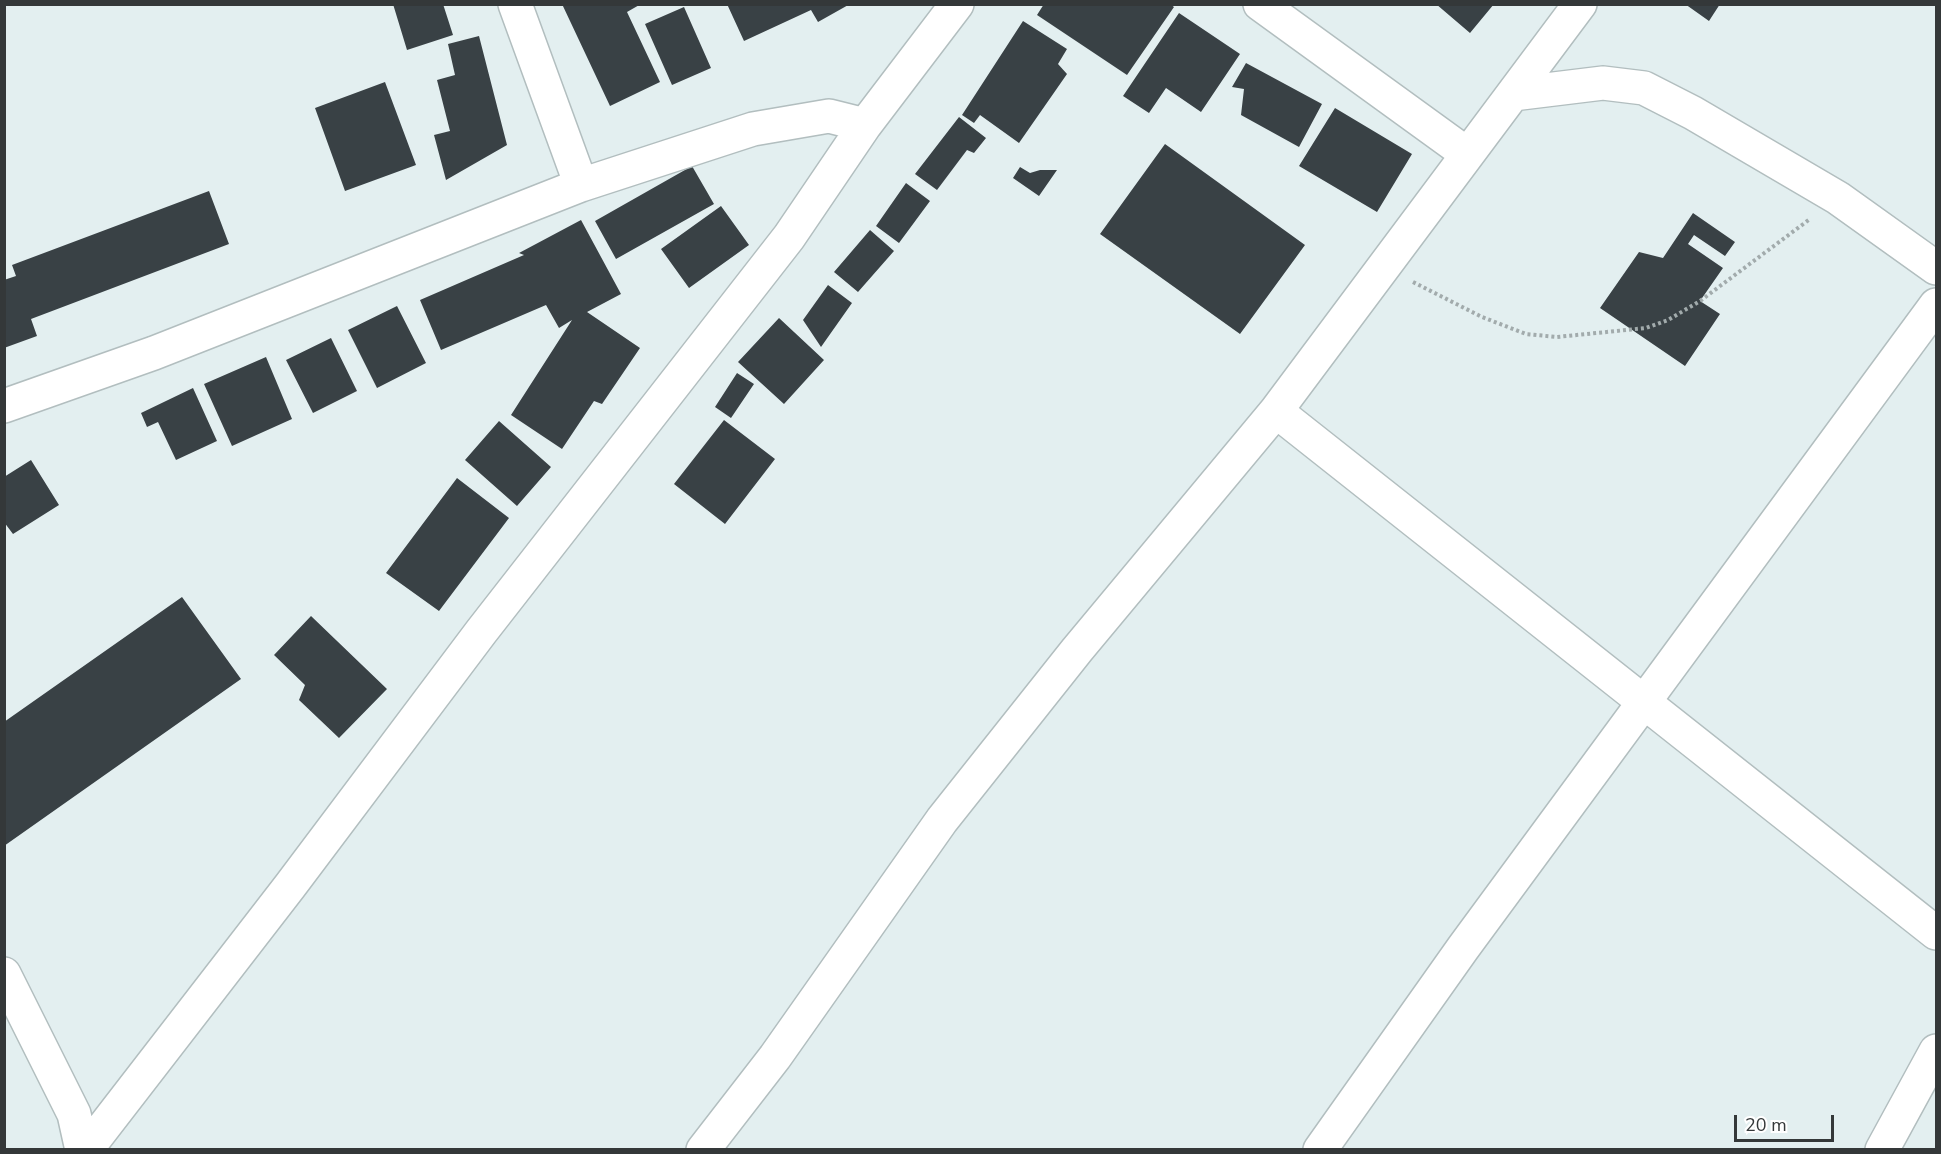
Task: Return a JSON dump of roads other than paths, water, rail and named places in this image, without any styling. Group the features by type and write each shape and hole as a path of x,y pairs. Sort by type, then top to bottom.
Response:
{"street":[{"path":"515,4 581,185"},
{"path":"84,1149 290,886 481,632 789,237 865,125 957,4"},
{"path":"1260,4 1467,154"},
{"path":"704,1149 775,1057 942,820 1077,650 1276,411 1580,4"},
{"path":"1513,94 1603,83 1644,88 1693,113 1838,198 1936,268"},
{"path":"4,406 154,353 581,185 753,129 829,116 865,125"},
{"path":"1320,1149 1463,948 1936,305"},
{"path":"1276,411 1936,933"},
{"path":"4,974 74,1114 84,1149"},
{"path":"1882,1149 1936,1051"}]}
